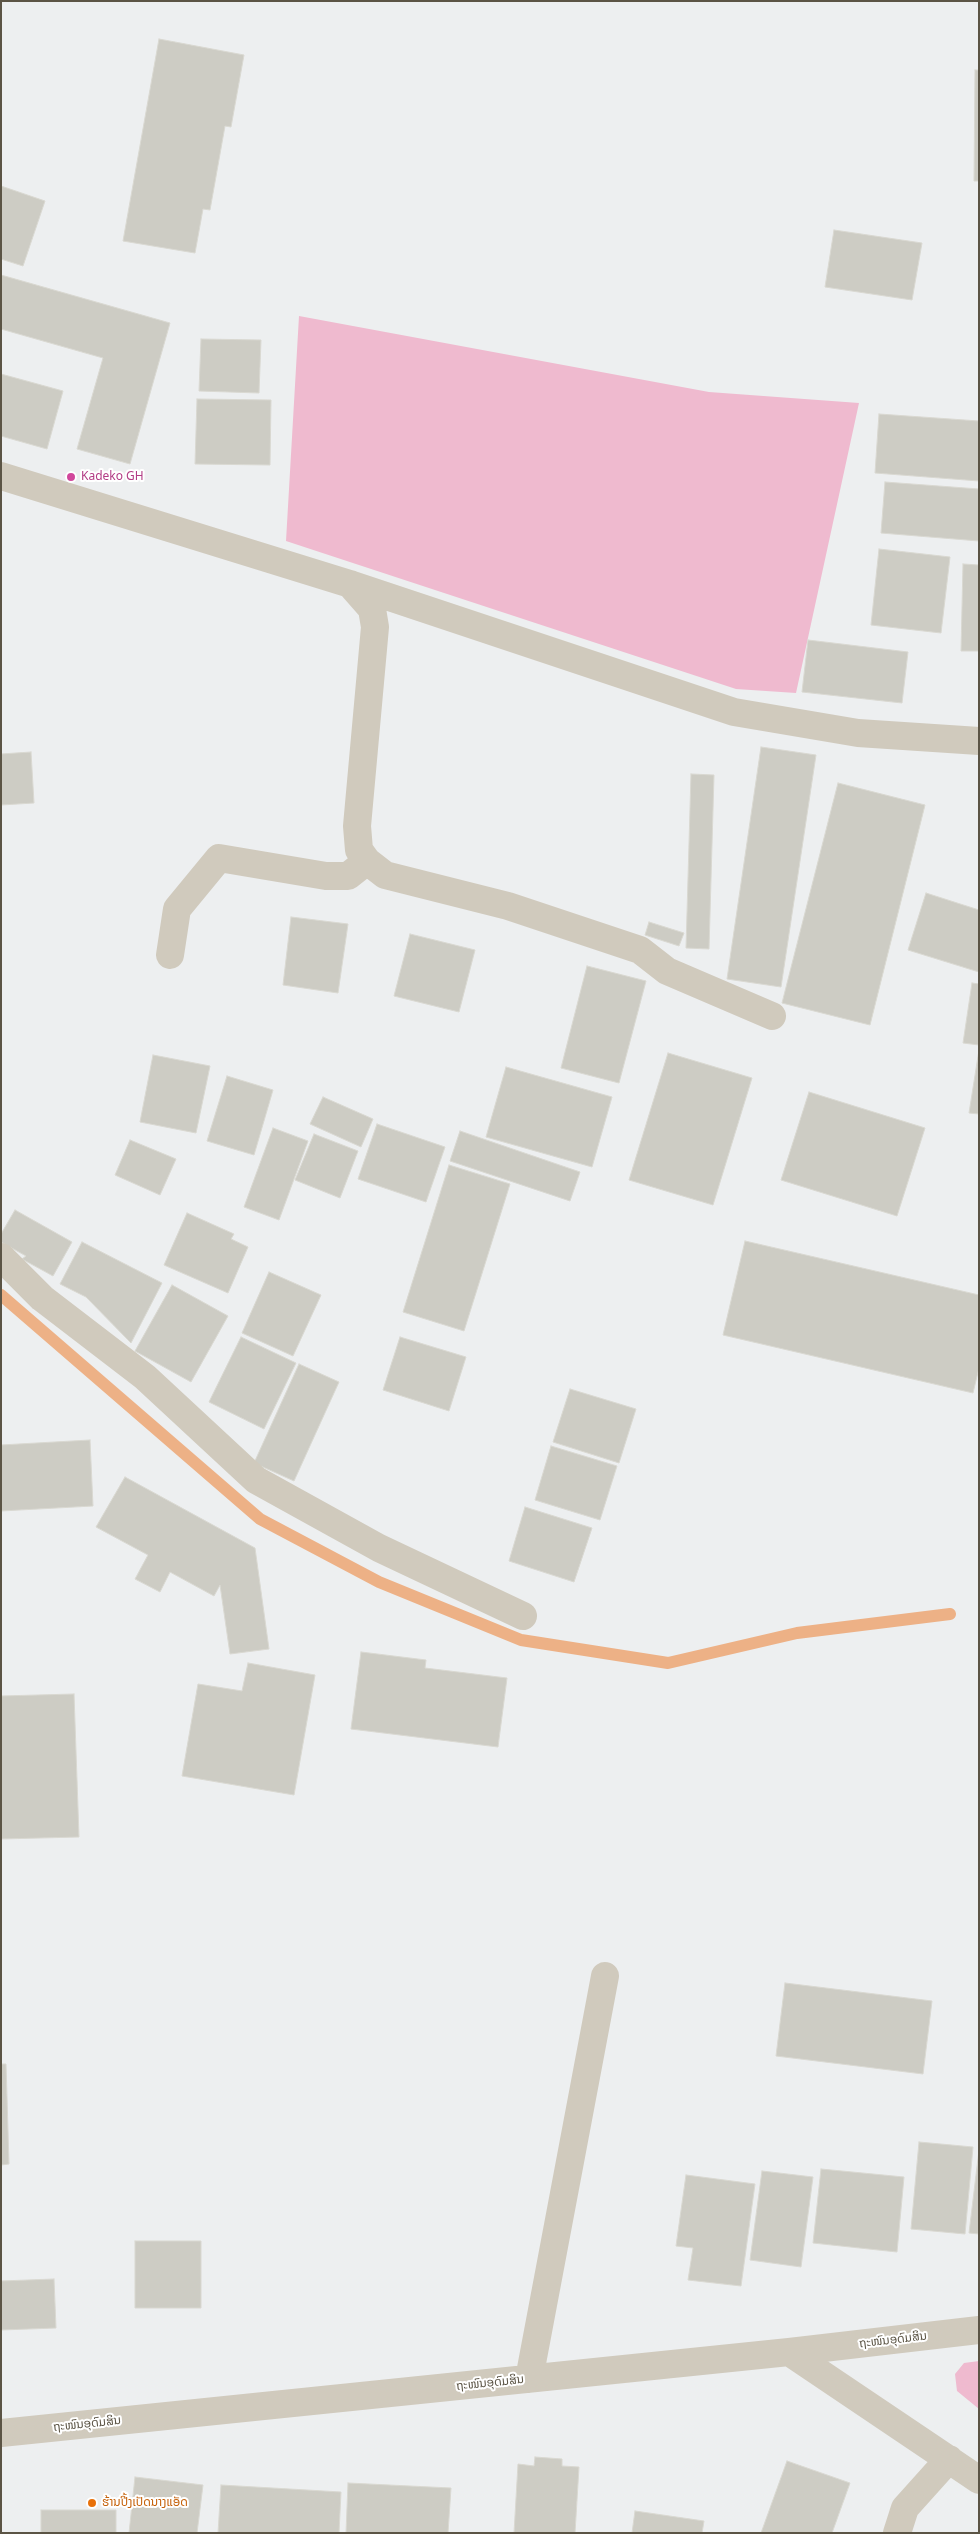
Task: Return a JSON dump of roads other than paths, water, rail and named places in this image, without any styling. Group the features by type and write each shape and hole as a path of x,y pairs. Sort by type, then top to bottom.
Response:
{"street":[{"path":"1,476 350,584 734,712 858,733 979,741"},
{"path":"350,584 372,610 375,627 357,826 359,850 367,861 384,875 508,906 640,950 667,971 772,1016"},
{"path":"170,955 178,909 219,858 326,876 348,876 367,861"},
{"path":"1,1257 42,1298 145,1377 256,1480 379,1548 524,1616"},
{"path":"529,2379 605,1976"},
{"name":"ຖະໜົນອຸດົມສິນ","path":"1,2433 789,2352 979,2330"},
{"path":"789,2352 979,2480"},
{"path":"897,2533 905,2508 949,2459"}],"waterway":[{"path":"1,1295 260,1519 379,1582 521,1640 668,1663 797,1633 950,1614"}],"place":[{"name":"Kadeko GH","path":"71,477"},
{"name":"ຮ້ານປີ້ງເປັດນາງແອັດ","path":"92,2503"}]}
